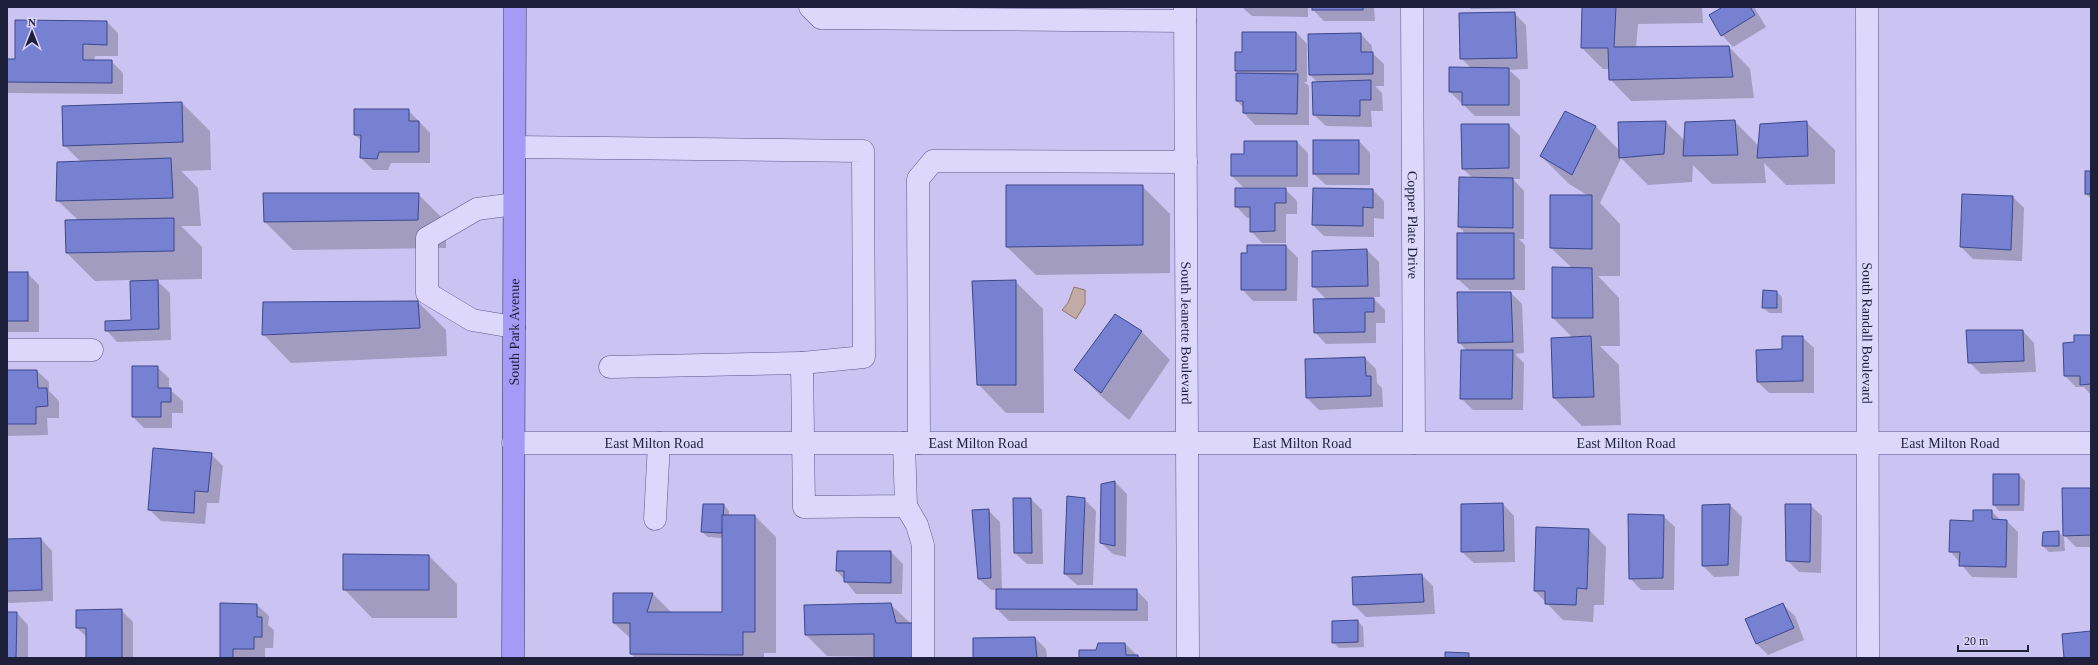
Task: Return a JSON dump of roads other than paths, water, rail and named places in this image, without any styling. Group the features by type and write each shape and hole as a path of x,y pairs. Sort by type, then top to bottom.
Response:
{"main road":[{"name":"South Park Avenue","path":"513,658 515,7"}],"street":[{"path":"810,7 821,18 1185,14"},
{"name":"Copper Plate Drive","path":"1412,7 1414,443"},
{"name":"South Randall Boulevard","path":"1866,7 1868,658"},
{"name":"South Jeanette Boulevard","path":"1185,14 1188,658"},
{"path":"515,148 863,151 864,357 802,363 610,367"},
{"path":"923,658 923,545 917,525 906,506 911,443 918,179 933,161 1186,162"},
{"path":"514,204 477,209 427,238 427,293 472,320 514,327"},
{"path":"7,350 92,350"},
{"path":"802,363 804,507 906,506"},
{"name":"East Milton Road","path":"513,443 2091,443"},
{"path":"655,519 659,443"}]}
